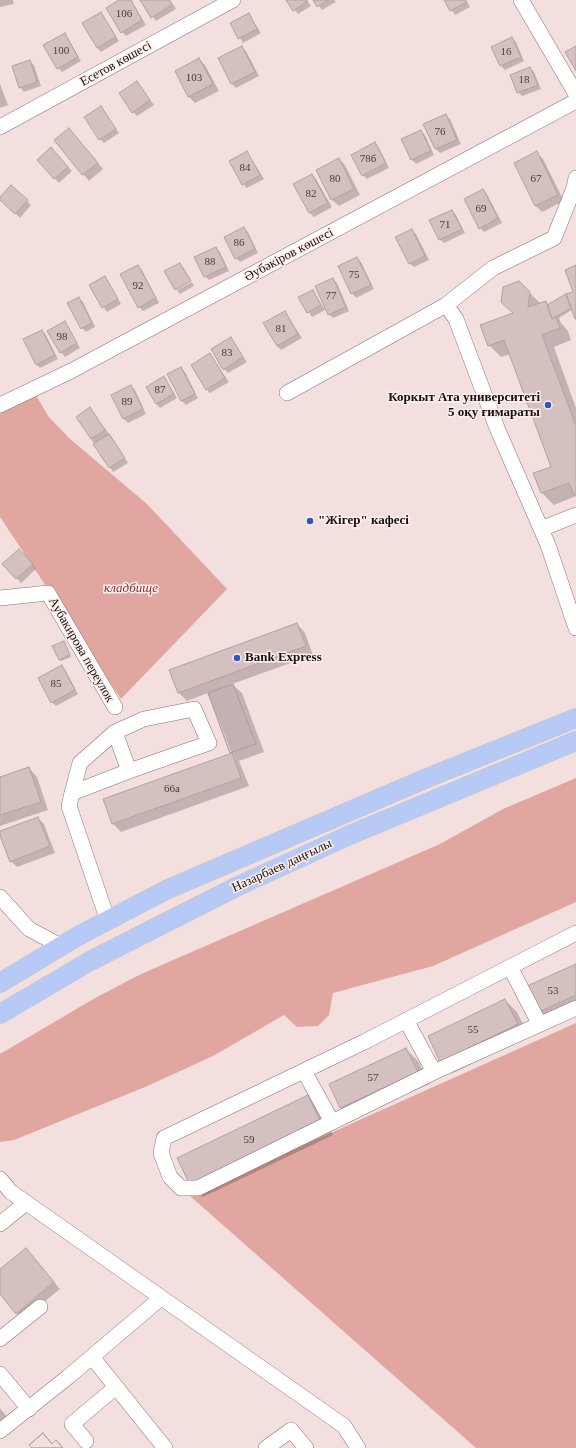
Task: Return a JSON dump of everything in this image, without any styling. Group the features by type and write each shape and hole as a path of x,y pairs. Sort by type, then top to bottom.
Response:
{"main road":[{"name":"Назарбаев даңғылы","path":"0,983 61,946 166,890 236,859 576,718"},
{"name":"Назарбаев даңғылы","path":"0,1014 90,961 238,886 352,834 576,741"}],"street":[{"name":"Есетов көшесі","path":"0,127 233,0"},
{"path":"521,0 576,94"},
{"name":"Әубәкіров көшесі","path":"0,405 72,371 576,101"},
{"path":"287,393 446,305 493,268 554,238 574,188 576,178"},
{"path":"446,305 456,319 497,428 541,529 576,628"},
{"path":"541,529 576,515"},
{"name":"Аубакирова переулок","path":"0,598 48,593 115,707"},
{"path":"72,794 129,771 209,744 194,709 144,719 115,732 80,763 72,794 69,806 108,921"},
{"path":"115,732 129,771"},
{"path":"0,897 29,929 61,946"},
{"path":"576,932 406,1020 164,1138 161,1153 170,1177 181,1188 198,1188 434,1072 576,1008"},
{"path":"510,967 539,1024"},
{"path":"406,1020 434,1072"},
{"path":"304,1071 332,1122"},
{"path":"0,1179 11,1192 344,1426 358,1448"},
{"path":"0,1224 26,1202"},
{"path":"0,1431 92,1357 161,1298"},
{"path":"0,1339 40,1307"},
{"path":"92,1357 164,1448"},
{"path":"0,1374 29,1408"},
{"path":"86,1441 72,1424 116,1387"},
{"path":"266,1448 291,1430 306,1448"}],"green space":[{"name":"кладбище","path":"36,395 48,416 69,438 147,504 227,589 121,699 0,517 0,414 3,410"},
{"path":"576,778 576,902 433,966 333,993 329,1015 318,1026 297,1027 284,1015 213,1056 145,1087 14,1140 0,1142 0,1054 95,998 141,974 440,844 503,809"},
{"path":"576,1023 576,1448 476,1448 190,1196"}],"building":[{"path":"119,0 131,0 142,20 121,33 106,8"},
{"path":"140,0 169,0 172,5 151,18"},
{"path":"286,0 307,0 307,1 293,11"},
{"path":"313,0 328,0 317,7"},
{"path":"444,0 465,0 467,2 450,11"},
{"path":"101,12 116,37 97,48 82,23"},
{"path":"249,13 257,29 238,39 230,23"},
{"path":"65,33 78,57 57,69 43,45"},
{"path":"512,37 521,57 500,66 491,47"},
{"path":"242,46 255,72 231,84 218,58"},
{"path":"576,46 576,71 565,52"},
{"path":"199,58 213,84 188,97 175,71"},
{"path":"30,60 37,82 19,88 12,66"},
{"path":"530,67 538,85 517,93 510,75"},
{"path":"137,81 150,100 132,113 119,93"},
{"path":"101,106 116,129 99,140 84,117"},
{"path":"446,114 457,140 435,149 423,124"},
{"path":"69,128 98,163 82,175 54,140"},
{"path":"421,130 431,151 411,160 401,139"},
{"path":"375,142 386,163 362,176 351,155"},
{"path":"51,147 68,167 54,179 37,160"},
{"path":"247,151 260,175 242,185 229,161"},
{"path":"537,151 558,195 535,206 514,163"},
{"path":"339,158 354,189 331,200 316,170"},
{"path":"312,174 328,203 309,213 293,184"},
{"path":"11,185 28,200 15,214 0,200 0,197"},
{"path":"483,189 498,218 479,229 464,199"},
{"path":"452,210 462,229 439,240 429,220"},
{"path":"244,227 255,249 235,259 224,237"},
{"path":"412,229 425,256 409,264 395,237"},
{"path":"216,247 226,267 204,277 194,257"},
{"path":"357,257 371,285 351,294 338,266"},
{"path":"180,263 191,281 175,290 164,271"},
{"path":"138,265 156,298 138,308 120,274"},
{"path":"576,265 575,319 566,294 573,292 565,270"},
{"path":"105,276 118,299 102,308 89,285"},
{"path":"333,278 346,307 328,315 315,286"},
{"name":"Коркыт Ата университеті 5 оқу ғимараты","path":"519,281 530,292 528,307 546,301 552,319 556,317 560,328 542,335 576,426 576,495 574,495 569,483 541,493 533,473 551,467 504,340 488,346 480,325 513,313 501,302 503,287"},
{"path":"313,290 321,305 307,313 298,297"},
{"path":"566,294 571,308 552,319 547,305"},
{"path":"79,297 92,323 81,329 67,303"},
{"path":"285,311 298,334 277,346 263,323"},
{"path":"65,321 77,343 60,353 47,331"},
{"path":"42,330 55,355 36,365 23,339"},
{"path":"231,337 243,357 223,370 211,349"},
{"path":"210,353 225,378 206,390 191,365"},
{"path":"181,367 195,394 181,401 167,374"},
{"path":"164,376 174,394 156,404 146,387"},
{"path":"131,385 143,409 123,419 111,395"},
{"path":"90,407 105,430 91,439 76,417"},
{"path":"109,434 125,458 109,468 93,444"},
{"path":"19,549 33,564 16,579 2,564"},
{"name":"Bank Express","path":"297,623 306,646 178,693 169,670"},
{"path":"64,641 70,655 59,660 52,646"},
{"path":"62,665 75,690 51,703 38,678"},
{"path":"233,684 256,744 230,753 208,693"},
{"path":"233,684 256,744 230,753 208,693"},
{"path":"232,753 241,778 112,824 103,799"},
{"path":"29,767 41,802 0,815 0,777"},
{"path":"38,817 50,846 10,862 0,836 0,831"},
{"path":"576,964 576,995 539,1012 527,986"},
{"path":"505,999 518,1024 440,1062 428,1036"},
{"path":"406,1048 418,1072 340,1108 329,1084"},
{"path":"308,1095 321,1123 190,1185 177,1158"},
{"path":"26,1248 54,1282 16,1314 0,1294 0,1269"},
{"path":"43,1433 52,1444 56,1440 63,1448 32,1448 29,1445"},
{"path":"43,1433 52,1444 56,1440 63,1448 32,1448 29,1445"}],"place":[{"name":"Коркыт Ата университеті 5 оқу ғимараты","path":"548,405"},
{"name":"\"Жігер\" кафесі","path":"310,521"},
{"name":"Bank Express","path":"237,658"}]}
